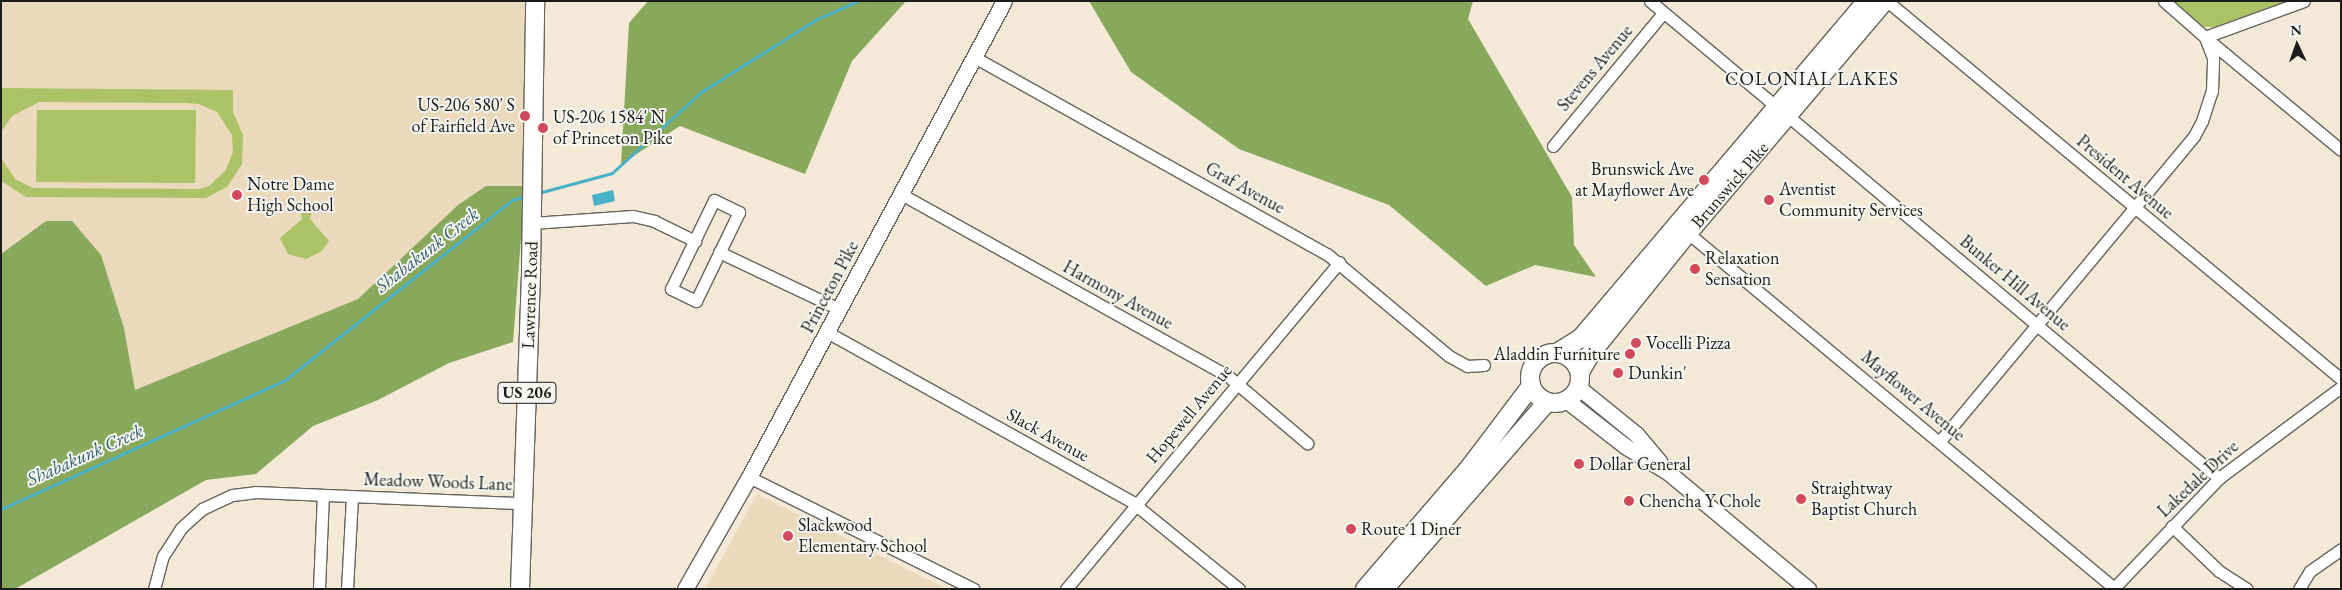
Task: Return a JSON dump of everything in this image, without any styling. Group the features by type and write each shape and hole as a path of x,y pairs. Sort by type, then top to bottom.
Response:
{"main road":[{"name":"Lawrence Road","path":"520,589 532,223 535,1"},
{"name":"Princeton Pike","path":"685,589 749,477 1004,1"},
{"name":"Brunswick Pike","path":"1575,386 1591,353 1783,112 1867,1"},
{"name":"Brunswick Pike","path":"1557,353 1581,338 1783,112 1886,1"},
{"path":"1547,402 1531,386 1530,374 1535,362 1545,355 1557,353 1574,360 1575,386 1625,446 1669,473 1808,589"},
{"path":"1384,589 1419,537 1531,386"},
{"path":"1365,589 1419,537 1547,402 1575,386"}],"street":[{"name":"Bunker Hill Avenue","path":"1650,1 2220,478"},
{"name":"President Avenue","path":"1886,1 2341,380"},
{"path":"2164,1 2341,150"},
{"path":"2205,37 2304,1"},
{"name":"Stevens Avenue","path":"1553,146 1663,13"},
{"path":"1940,441 2134,207 2202,121 2214,75 2213,58 2205,37"},
{"name":"Graf Avenue","path":"974,57 1339,262 1449,356 1467,366 1484,366"},
{"name":"Harmony Avenue","path":"901,194 1237,383 1307,443"},
{"path":"714,200 739,212 719,252 696,301 671,289 714,200"},
{"path":"532,223 633,216 654,221 695,241"},
{"name":"Mayflower Avenue","path":"1688,233 1940,441 2113,588"},
{"path":"719,252 840,309"},
{"name":"Hopewell Avenue","path":"1066,589 1339,262"},
{"name":"Slack Avenue","path":"827,332 1136,505 1239,589"},
{"name":"Lakedale Drive","path":"2113,588 2220,478 2341,387"},
{"path":"749,477 974,589"},
{"name":"Meadow Woods Lane","path":"154,589 163,556 171,541 202,509 232,495 249,492 323,494 523,503"},
{"path":"319,589 323,494"},
{"name":"Meadow Woods Lane","path":"347,589 352,496"},
{"path":"2172,526 2219,571 2247,589"},
{"path":"2299,589 2310,571 2341,549"}],"shaded area":[{"name":"Notre Dame High School","path":"1,1 527,1 525,186 486,186 458,205 358,299 135,390 124,328 46,221 1,254"},
{"name":"Slackwood Elementary School","path":"757,494 947,589 705,589"}],"green space":[{"path":"648,1 906,1 852,61 805,174 680,126 621,164 629,23"},
{"path":"1089,1 1473,1 1468,19 1572,197 1574,245 1596,277 1535,265 1486,286 1389,205 1239,149 1131,72"},
{"path":"2172,1 2288,1 2215,27 2204,27"},
{"path":"1,88 233,90 233,112 243,135 242,164 227,187 206,198 26,197 1,181 1,158 15,179 33,188 199,189 209,186 226,170 233,152 232,135 217,112 199,104 186,103 39,102 12,116 1,132"},
{"path":"37,110 196,110 195,183 36,182"},
{"path":"486,186 525,186 513,342 449,363 378,400 313,426 256,474 206,480 15,589 1,589 1,254 46,221 72,221 101,255 124,328 135,390 358,299 458,205"},
{"path":"304,209 312,212 310,219 329,241 322,251 306,259 288,254 280,238 302,219 301,212"}],"water":[{"path":"613,190 615,201 594,206 592,195"}],"waterway":[{"name":"Shabakunk Creek","path":"538,193 612,173 701,92 817,19 858,1"},
{"name":"Shabakunk Creek","path":"1,509 285,380 512,200 527,196"}],"place":[{"name":"US-206 580' S of Fairfield Ave","path":"525,116"},
{"name":"US-206 1584' N of Princeton Pike","path":"543,128"},
{"name":"Brunswick Ave at Mayflower Ave","path":"1704,180"},
{"name":"Notre Dame High School","path":"237,195"},
{"name":"Aventist Community Services","path":"1769,200"},
{"name":"Relaxation Sensation","path":"1695,269"},
{"name":"Vocelli Pizza","path":"1636,343"},
{"name":"Aladdin Furniture","path":"1630,354"},
{"name":"Dunkin'","path":"1618,373"},
{"name":"Dollar General","path":"1579,464"},
{"name":"Straightway Baptist Church","path":"1801,499"},
{"name":"Chencha Y Chole","path":"1629,501"},
{"name":"Route 1 Diner","path":"1351,529"},
{"name":"Slackwood Elementary School","path":"788,536"}],"district":[{"name":"COLONIAL LAKES","path":"1812,79"}]}
